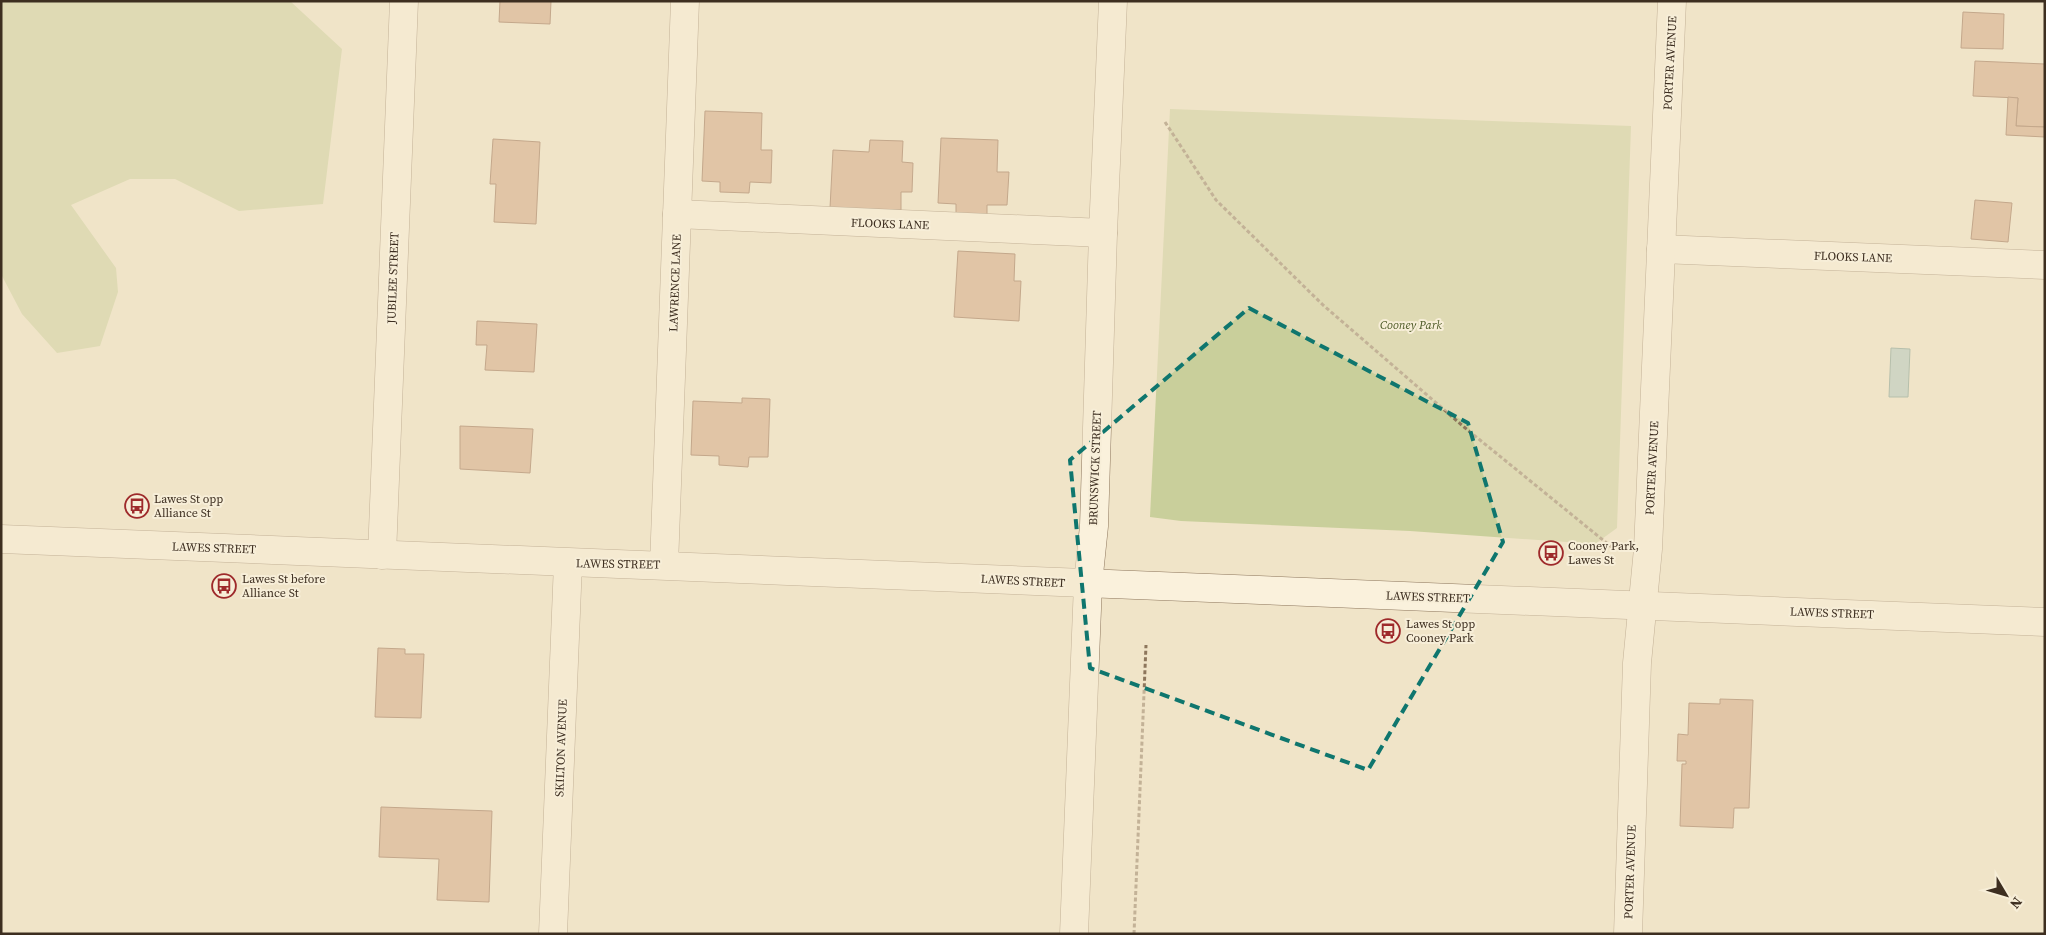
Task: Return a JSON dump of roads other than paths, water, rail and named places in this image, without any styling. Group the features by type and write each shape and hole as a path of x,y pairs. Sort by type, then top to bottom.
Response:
{"street":[{"name":"JUBILEE STREET","path":"382,555 404,1"},
{"name":"LAWRENCE LANE","path":"664,565 685,1"},
{"name":"BRUNSWICK STREET","path":"1074,934 1088,584 1094,526 1103,233 1113,1"},
{"name":"PORTER AVENUE","path":"1628,934 1637,663 1648,549 1672,1"},
{"name":"FLOOKS LANE","path":"677,214 1103,233"},
{"name":"FLOOKS LANE","path":"1661,249 2045,265"},
{"name":"LAWES STREET","path":"1,539 2045,622"},
{"name":"SKILTON AVENUE","path":"553,934 568,563"}],"water":[{"path":"1891,348 1910,349 1908,397 1889,397"}],"place":[{"name":"Lawes St opp Alliance St","path":"137,506"},
{"name":"Cooney Park, Lawes St","path":"1551,553"},
{"name":"Lawes St before Alliance St","path":"224,586"},
{"name":"Lawes St opp Cooney Park","path":"1388,631"}],"park label":[{"name":"Cooney Park","path":"1411,325"}]}
